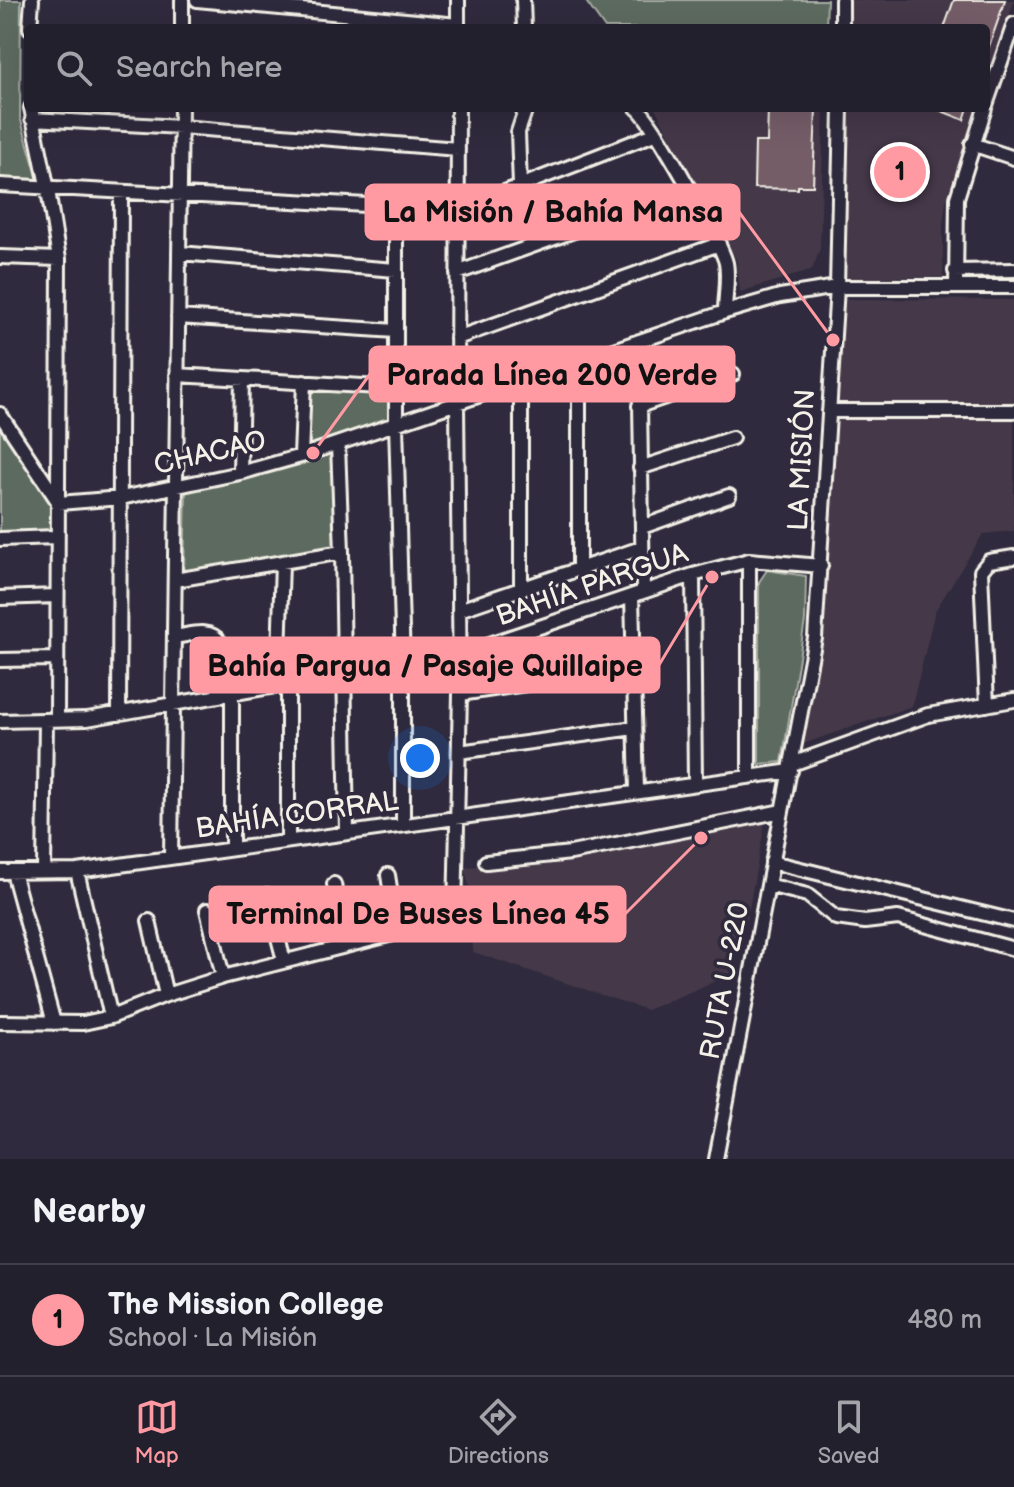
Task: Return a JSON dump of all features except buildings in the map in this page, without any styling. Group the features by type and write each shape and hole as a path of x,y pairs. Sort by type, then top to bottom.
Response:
{"street":[{"path":"30,24 32,0"},
{"path":"182,0 182,24"},
{"path":"197,0 438,24"},
{"path":"458,0 458,24"},
{"path":"523,0 524,24"},
{"path":"842,0 842,24"},
{"path":"990,92 1014,24"},
{"path":"171,857 181,112"},
{"path":"0,1022 83,1023 111,1017 223,977 397,933 455,913 460,694 458,112"},
{"path":"520,186 518,132 525,112"},
{"path":"642,112 719,244 726,265 725,312"},
{"name":"LA MISIÓN","path":"782,811 815,638 837,287 841,112"},
{"path":"956,287 957,198 983,112"},
{"path":"44,871 56,659 59,259 31,114 458,149"},
{"path":"0,185 458,210 657,133"},
{"path":"972,144 1014,158"},
{"path":"457,273 688,190"},
{"path":"119,714 121,193"},
{"path":"396,207 396,424 403,664 403,825"},
{"path":"457,338 719,244"},
{"path":"179,253 396,270"},
{"path":"0,257 59,259"},
{"path":"955,271 1014,270"},
{"name":"CHACAO","path":"59,503 121,498 240,473 301,456 780,296 837,287 1014,287"},
{"path":"178,317 396,331"},
{"path":"637,791 634,668 642,527 639,341"},
{"path":"579,363 579,570"},
{"path":"639,406 733,374"},
{"path":"177,375 396,388"},
{"path":"240,473 242,380"},
{"path":"301,456 304,382"},
{"path":"521,383 521,589"},
{"path":"829,411 1014,411"},
{"path":"0,414 59,503"},
{"path":"640,468 732,438"},
{"path":"338,445 347,833"},
{"path":"642,527 729,496"},
{"path":"0,539 56,537"},
{"path":"459,610 641,548"},
{"path":"175,580 342,552"},
{"path":"987,705 981,571 989,561 1014,557"},
{"path":"749,560 749,776"},
{"name":"BAHÍA PARGUA","path":"0,721 119,714 460,654 693,575 749,560 821,566"},
{"path":"282,563 288,840"},
{"path":"693,575 695,783"},
{"path":"0,598 56,596"},
{"path":"174,637 208,632 215,635 220,642 218,696"},
{"path":"0,660 56,659"},
{"path":"460,694 634,668"},
{"path":"232,694 232,848"},
{"name":"BAHÍA CORRAL","path":"7,872 77,871 749,776 791,767 928,715 1014,700"},
{"path":"459,752 634,728"},
{"path":"486,862 571,853 782,811"},
{"name":"RUTA U-220","path":"716,1159 782,811"},
{"path":"772,862 1014,921"},
{"path":"77,871 111,1017"},
{"path":"7,872 54,1023"},
{"path":"388,875 397,933"},
{"path":"334,884 344,946"},
{"path":"768,885 807,895 836,918 865,922 898,918 1014,949"},
{"path":"267,895 284,961"},
{"path":"207,910 223,977"},
{"path":"149,921 166,995"}],"shaded area":[{"path":"850,0 1014,0 990,71 990,24 850,24"},
{"path":"657,112 824,112 820,249 812,270 740,292 737,261"},
{"path":"847,112 976,112 946,201 943,277 843,278"},
{"path":"840,299 1014,300 1014,531 983,534 935,611 912,706 800,745"},
{"path":"765,822 747,919 730,975 647,1010 473,952 471,892 464,867 553,861"}],"green space":[{"path":"0,0 21,0 20,117 39,183 0,179"},
{"path":"585,0 827,0 826,24 602,24"},
{"path":"309,388 389,394 389,420 310,444"},
{"path":"0,423 53,507 50,531 0,532"},
{"path":"332,452 337,547 184,574 186,491"},
{"path":"767,570 806,576 805,621 782,762 759,764 759,582"}],"place":[{"name":"The Mission College","path":"900,172"},
{"name":"La Misión / Bahía Mansa","path":"833,340"},
{"name":"Parada Línea 200 Verde","path":"313,453"},
{"name":"Bahía Pargua / Pasaje Quillaipe","path":"712,577"},
{"name":"Terminal De Buses Línea 45","path":"701,838"}]}
